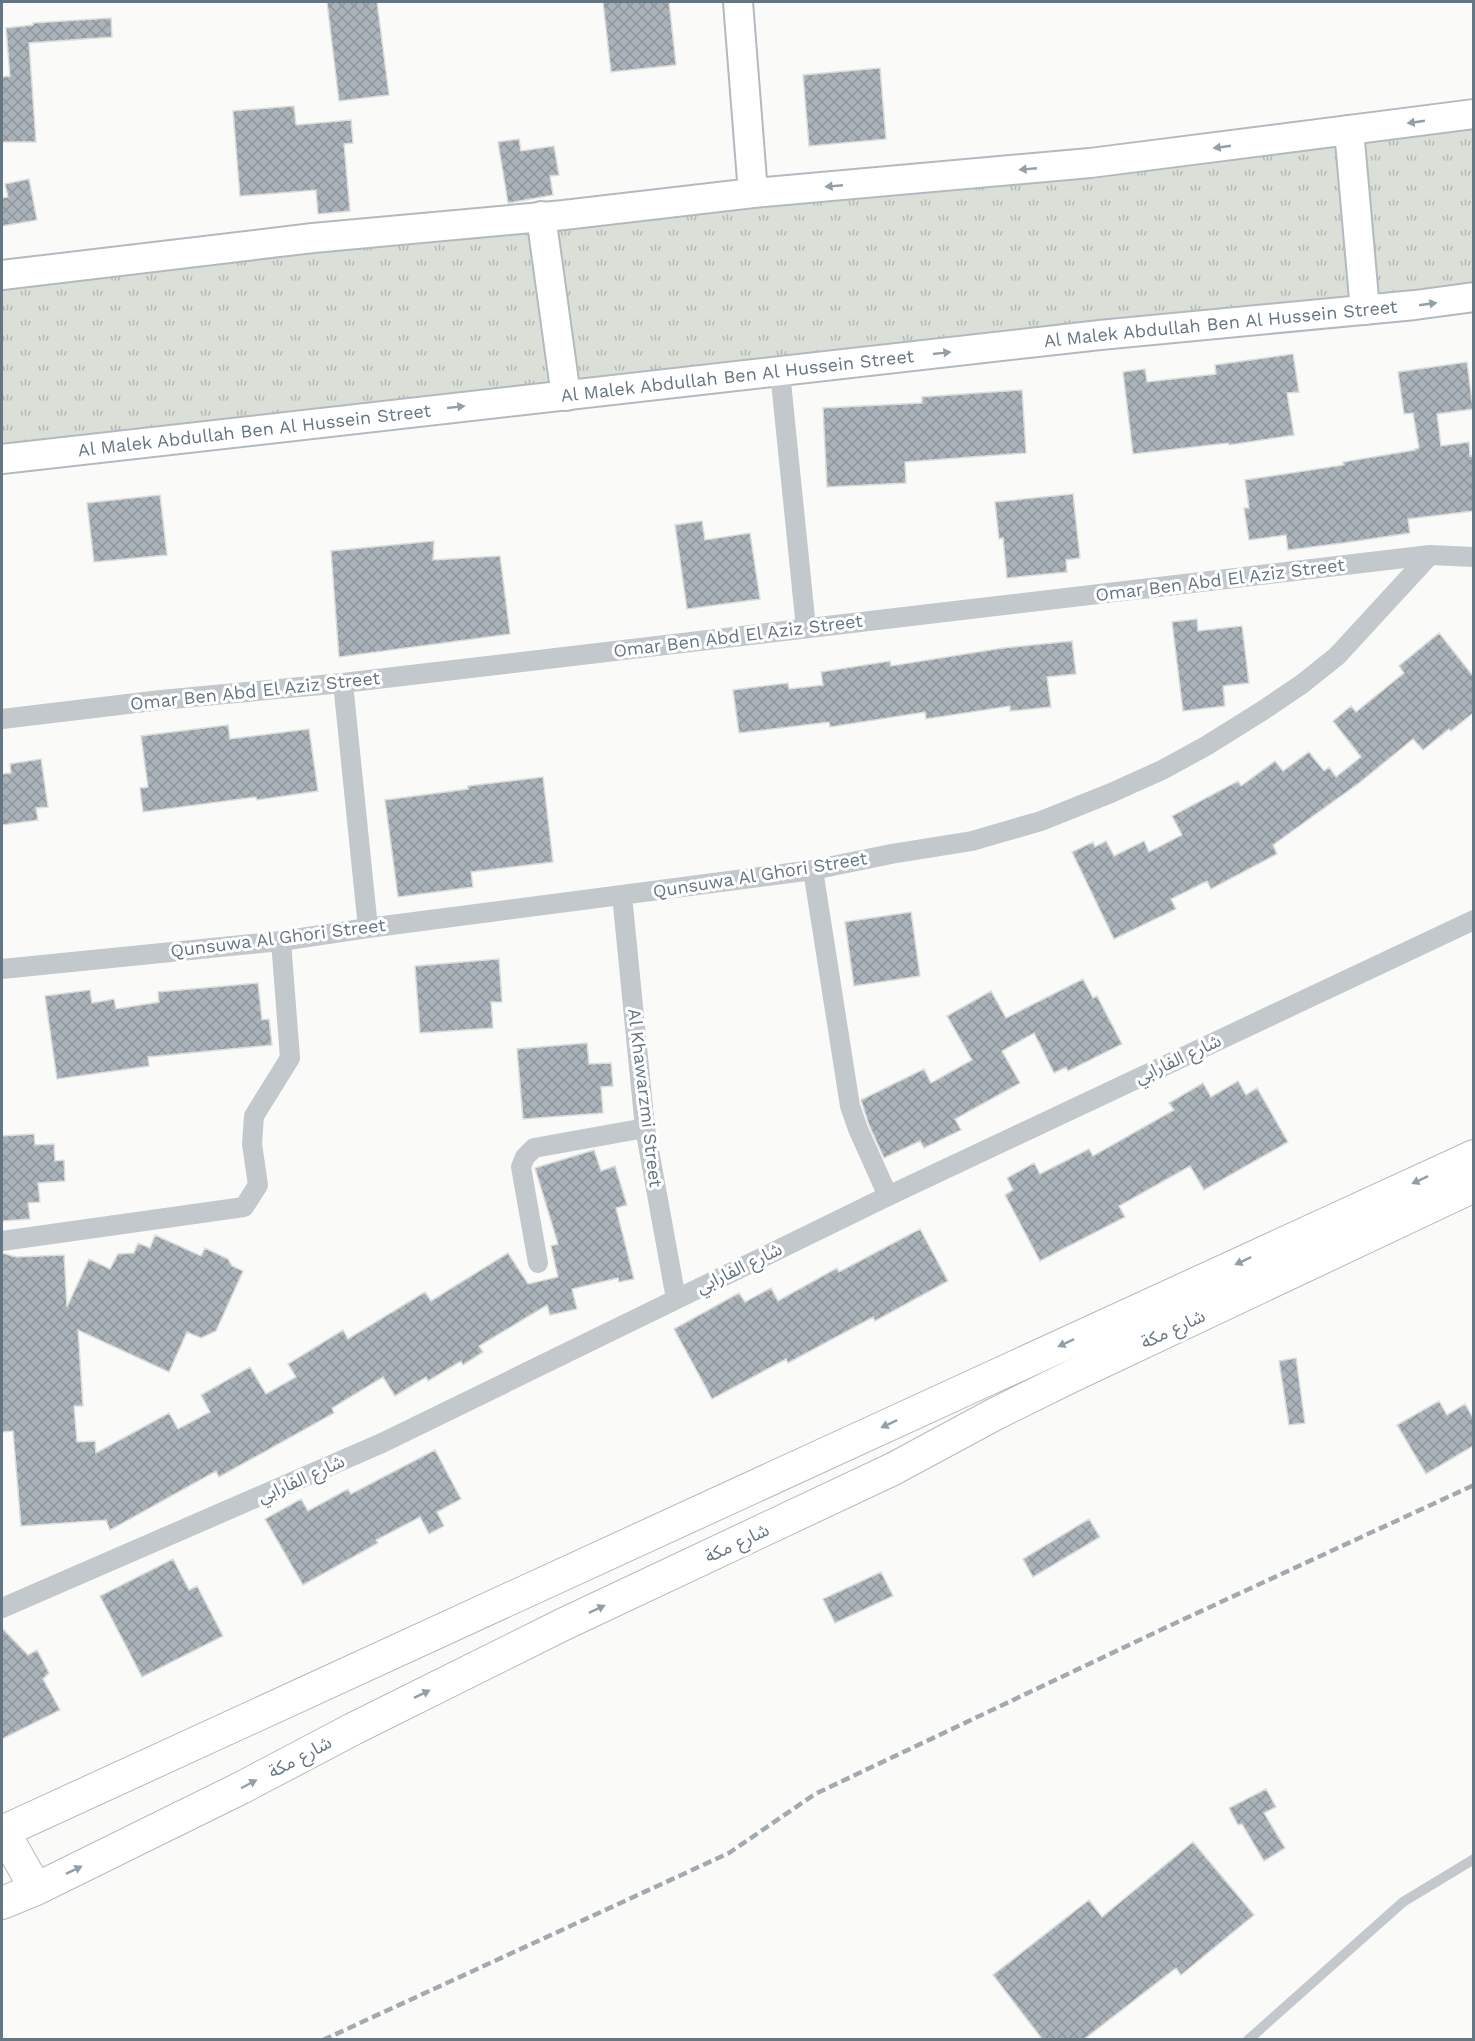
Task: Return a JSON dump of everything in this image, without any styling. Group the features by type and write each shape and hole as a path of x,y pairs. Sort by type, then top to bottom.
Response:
{"main road":[{"path":"738,2 753,193"},
{"path":"2,275 313,238 753,193 1090,163 1473,114"},
{"path":"1349,130 1365,310"},
{"path":"541,216 566,396"},
{"name":"Al Malek Abdullah Ben Al Hussein Street","path":"2,459 1100,335 1415,306 1473,297"},
{"name":"شارع مكة","path":"2,1832 1473,1156"},
{"name":"شارع مكة","path":"2,1903 36,1889 241,1788 353,1728 564,1624 893,1469 1072,1376 1473,1186"},
{"path":"2,1832 36,1889"}],"street":[{"path":"780,372 806,628"},
{"name":"Omar Ben Abd El Aziz Street","path":"2,719 161,700 343,683 1430,555 1473,557"},
{"name":"Qunsuwa Al Ghori Street","path":"2,969 281,941 813,870 972,840 1041,821 1162,770 1206,746 1302,684 1337,656 1430,555"},
{"path":"343,683 368,928"},
{"path":"813,870 850,1106 888,1196"},
{"name":"Al Khawarzmi Street","path":"622,895 645,1128 676,1299"},
{"name":"شارع الفارابي","path":"2,1608 382,1443 888,1196 1473,920"},
{"path":"2,1242 244,1207 258,1185 252,1144 254,1116 290,1058 281,941"},
{"path":"538,1263 521,1167 525,1157 534,1148 645,1128"}],"lane":[{"path":"1248,2040 1403,1902 1473,1859"}],"green space":[{"path":"1473,106 1473,287 2,453 2,281"}],"building":[{"path":"327,2 377,2 389,95 339,101"},
{"path":"603,2 669,2 676,65 611,72"},
{"path":"111,18 112,37 29,43 36,142 2,142 2,77 10,76 6,28 33,25 33,23"},
{"path":"880,68 886,139 809,146 803,75"},
{"path":"294,106 296,125 351,120 353,143 344,144 350,211 318,214 316,190 240,196 233,111"},
{"path":"519,139 521,151 554,146 559,175 550,176 553,195 508,203 498,142"},
{"path":"29,179 37,220 2,226 2,198 8,197 5,184"},
{"path":"1293,354 1299,392 1287,393 1294,435 1229,445 1228,443 1133,454 1123,372 1145,369 1147,382 1216,374 1215,365"},
{"path":"1467,362 1473,409 1437,414 1441,446 1469,442 1470,456 1473,455 1473,511 1408,519 1410,533 1343,543 1288,550 1286,535 1249,540 1244,508 1249,508 1245,480 1344,465 1343,462 1419,448 1413,413 1404,414 1398,372"},
{"path":"1022,390 1026,453 905,462 906,483 827,487 823,408 922,403 922,397"},
{"path":"1073,494 1080,558 1066,560 1067,572 1007,578 1003,538 999,539 995,502"},
{"path":"160,495 167,555 94,562 87,503"},
{"path":"702,521 705,540 750,533 760,599 687,609 675,525"},
{"path":"434,541 433,560 500,556 510,634 339,657 331,551"},
{"path":"1197,619 1198,631 1242,626 1249,683 1223,686 1225,706 1183,711 1172,622"},
{"path":"1439,633 1473,676 1473,713 1423,750 1413,739 1359,783 1273,845 1277,854 1211,889 1207,881 1171,899 1176,909 1114,939 1072,852 1093,842 1095,847 1106,841 1114,856 1144,841 1149,852 1182,835 1172,816 1238,781 1241,786 1275,761 1283,771 1309,752 1324,771 1329,767 1336,777 1361,757 1333,721 1351,706 1356,712 1404,673 1399,666"},
{"path":"1072,641 1076,674 1047,677 1051,707 1010,711 1010,706 926,719 925,712 830,727 829,722 739,733 733,690 788,683 789,689 823,685 821,672 890,661 891,666 1003,648"},
{"path":"228,725 230,739 309,729 318,791 143,812 140,788 148,787 141,736"},
{"path":"41,759 48,807 36,808 38,820 2,825 2,774 11,773 10,764"},
{"path":"543,777 553,862 471,872 473,887 398,897 385,800 468,789 468,786"},
{"path":"911,912 920,976 854,986 845,922"},
{"path":"499,959 502,1002 491,1002 493,1028 420,1033 415,966"},
{"path":"1083,979 1093,998 1097,996 1122,1044 1068,1071 1066,1067 1054,1073 1034,1033 1002,1051 1020,1083 955,1119 961,1130 924,1148 920,1141 884,1158 861,1100 924,1069 931,1083 972,1060 947,1016 991,991 1006,1018"},
{"path":"258,983 262,1020 269,1019 272,1045 148,1057 149,1066 57,1079 45,996 90,990 92,1003 114,999 116,1009 159,1002 158,992"},
{"path":"587,1043 589,1064 611,1063 613,1086 601,1087 603,1113 523,1119 517,1049"},
{"path":"1238,1081 1246,1095 1257,1088 1288,1142 1204,1190 1190,1166 1119,1206 1125,1217 1040,1261 1005,1195 1013,1190 1007,1178 1034,1163 1040,1174 1089,1149 1093,1156 1174,1110 1169,1103 1203,1083 1211,1097"},
{"path":"34,1134 35,1145 54,1144 55,1161 64,1160 65,1181 38,1183 40,1202 28,1203 30,1219 2,1221 2,1136"},
{"path":"594,1150 601,1171 615,1166 627,1205 616,1208 634,1279 619,1282 618,1278 572,1289 577,1309 550,1315 547,1305 479,1346 483,1352 463,1365 461,1361 428,1381 426,1377 395,1396 383,1377 332,1408 334,1413 219,1477 216,1471 110,1530 106,1520 21,1526 13,1431 2,1432 2,1253 16,1257 64,1255 67,1307 89,1259 110,1269 118,1254 134,1253 138,1243 150,1248 155,1235 201,1256 205,1248 228,1259 232,1266 243,1271 216,1331 201,1338 187,1332 169,1372 78,1330 83,1406 74,1406 77,1442 95,1441 96,1453 169,1413 178,1429 210,1412 201,1395 250,1367 266,1394 296,1377 288,1364 343,1330 348,1339 425,1292 431,1301 508,1253 528,1284 558,1277 551,1246 558,1244 535,1168"},
{"path":"920,1229 948,1281 875,1321 873,1317 788,1363 786,1359 712,1399 674,1329 739,1293 745,1302 771,1288 778,1301 837,1268 839,1272"},
{"path":"1296,1358 1305,1423 1289,1425 1279,1361"},
{"path":"1439,1401 1447,1415 1465,1404 1473,1418 1473,1446 1426,1474 1397,1425"},
{"path":"435,1450 461,1499 437,1512 444,1526 429,1534 420,1517 376,1540 378,1543 303,1585 265,1519 301,1499 308,1511 348,1489 351,1494"},
{"path":"1089,1519 1100,1537 1033,1577 1023,1559"},
{"path":"173,1559 189,1590 197,1586 223,1636 142,1677 100,1596"},
{"path":"881,1572 893,1596 835,1623 823,1599"},
{"path":"2,1628 28,1655 37,1650 49,1673 43,1679 60,1710 2,1739"},
{"path":"1266,1789 1276,1807 1264,1813 1285,1848 1264,1861 1242,1824 1238,1825 1229,1808"},
{"path":"1193,1842 1254,1915 1181,1975 1176,1968 1083,2040 1043,2040 993,1975 1089,1900 1102,1917"}],"railway":[{"path":"323,2040 729,1853 815,1794 1169,1626 1474,1485"}]}
